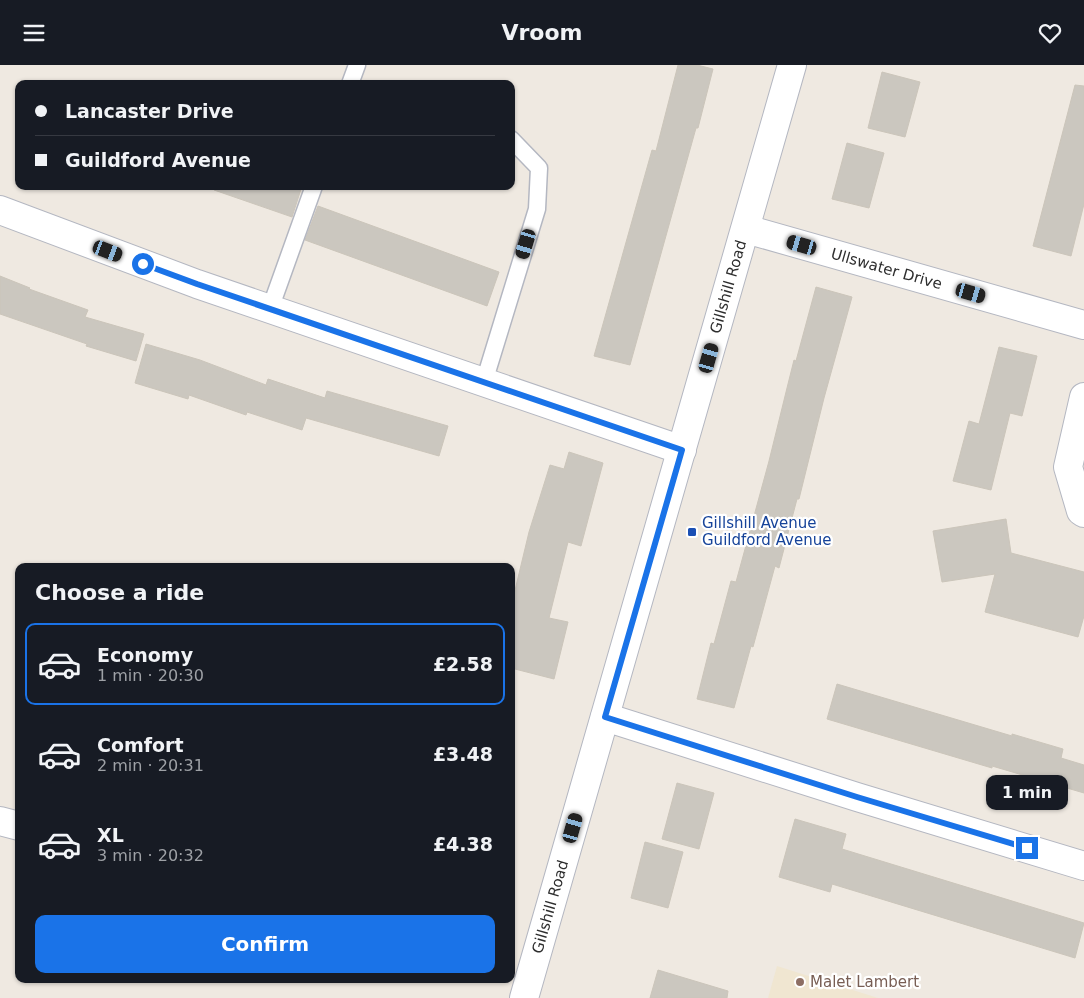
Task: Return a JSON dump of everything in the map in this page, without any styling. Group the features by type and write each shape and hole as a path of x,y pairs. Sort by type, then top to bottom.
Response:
{"street":[{"name":"Gillshill Road","path":"522,981 605,717 792,65"},
{"path":"0,210 197,284 682,450"},
{"name":"Ullswater Drive","path":"746,229 1084,325"},
{"path":"1084,397 1068,467 1081,511 1084,513"},
{"path":"605,717 857,797 1084,865"},
{"path":"0,821 15,825"}],"lane":[{"path":"351,80 357,65"},
{"path":"484,382 537,209 539,168 515,143"},
{"path":"270,309 313,190"}],"shaded area":[{"name":"Malet Lambert","path":"777,966 878,998 768,998"}],"building":[{"path":"678,65 697,65 713,69 630,365 594,356 652,150 656,151"},
{"path":"882,72 920,82 905,137 868,128"},
{"path":"1075,85 1084,86 1084,204 1071,256 1033,246"},
{"path":"847,143 884,153 869,208 832,199"},
{"path":"214,190 301,190 292,217"},
{"path":"318,206 499,272 487,306 305,240"},
{"path":"0,276 29,289 88,310 85,317 144,334 136,361 86,346 87,344 0,314"},
{"path":"816,287 852,297 799,499 797,499 779,568 775,566 734,708 697,699 711,643 714,644 731,581 736,582 794,360 796,361"},
{"path":"146,344 200,360 266,385 268,379 325,398 327,391 448,426 439,456 306,418 302,430 247,412 246,415 189,395 188,399 135,383"},
{"path":"999,347 1037,356 1022,416 1010,413 991,490 953,481 969,421 979,424"},
{"path":"569,452 603,463 581,546 568,542 549,618 568,622 554,679 515,669 515,590 529,532 550,465 564,469"},
{"path":"1006,519 1011,553 1084,572 1084,616 1078,637 985,612 995,574 942,582 933,531"},
{"path":"837,684 1012,736 1012,734 1063,749 1061,758 1084,765 1084,793 827,719"},
{"path":"677,783 714,793 699,849 662,839"},
{"path":"795,819 846,834 842,849 1084,923 1075,958 832,884 830,892 779,877"},
{"path":"645,842 683,852 668,908 631,898"},
{"path":"658,970 728,991 727,998 650,998"}],"place":[{"name":"Gillshill Avenue Guildford Avenue","path":"692,532"},
{"name":"Malet Lambert","path":"800,982"}],"route":[{"path":"143,264 682,450 605,717 857,797 1027,848"}]}
